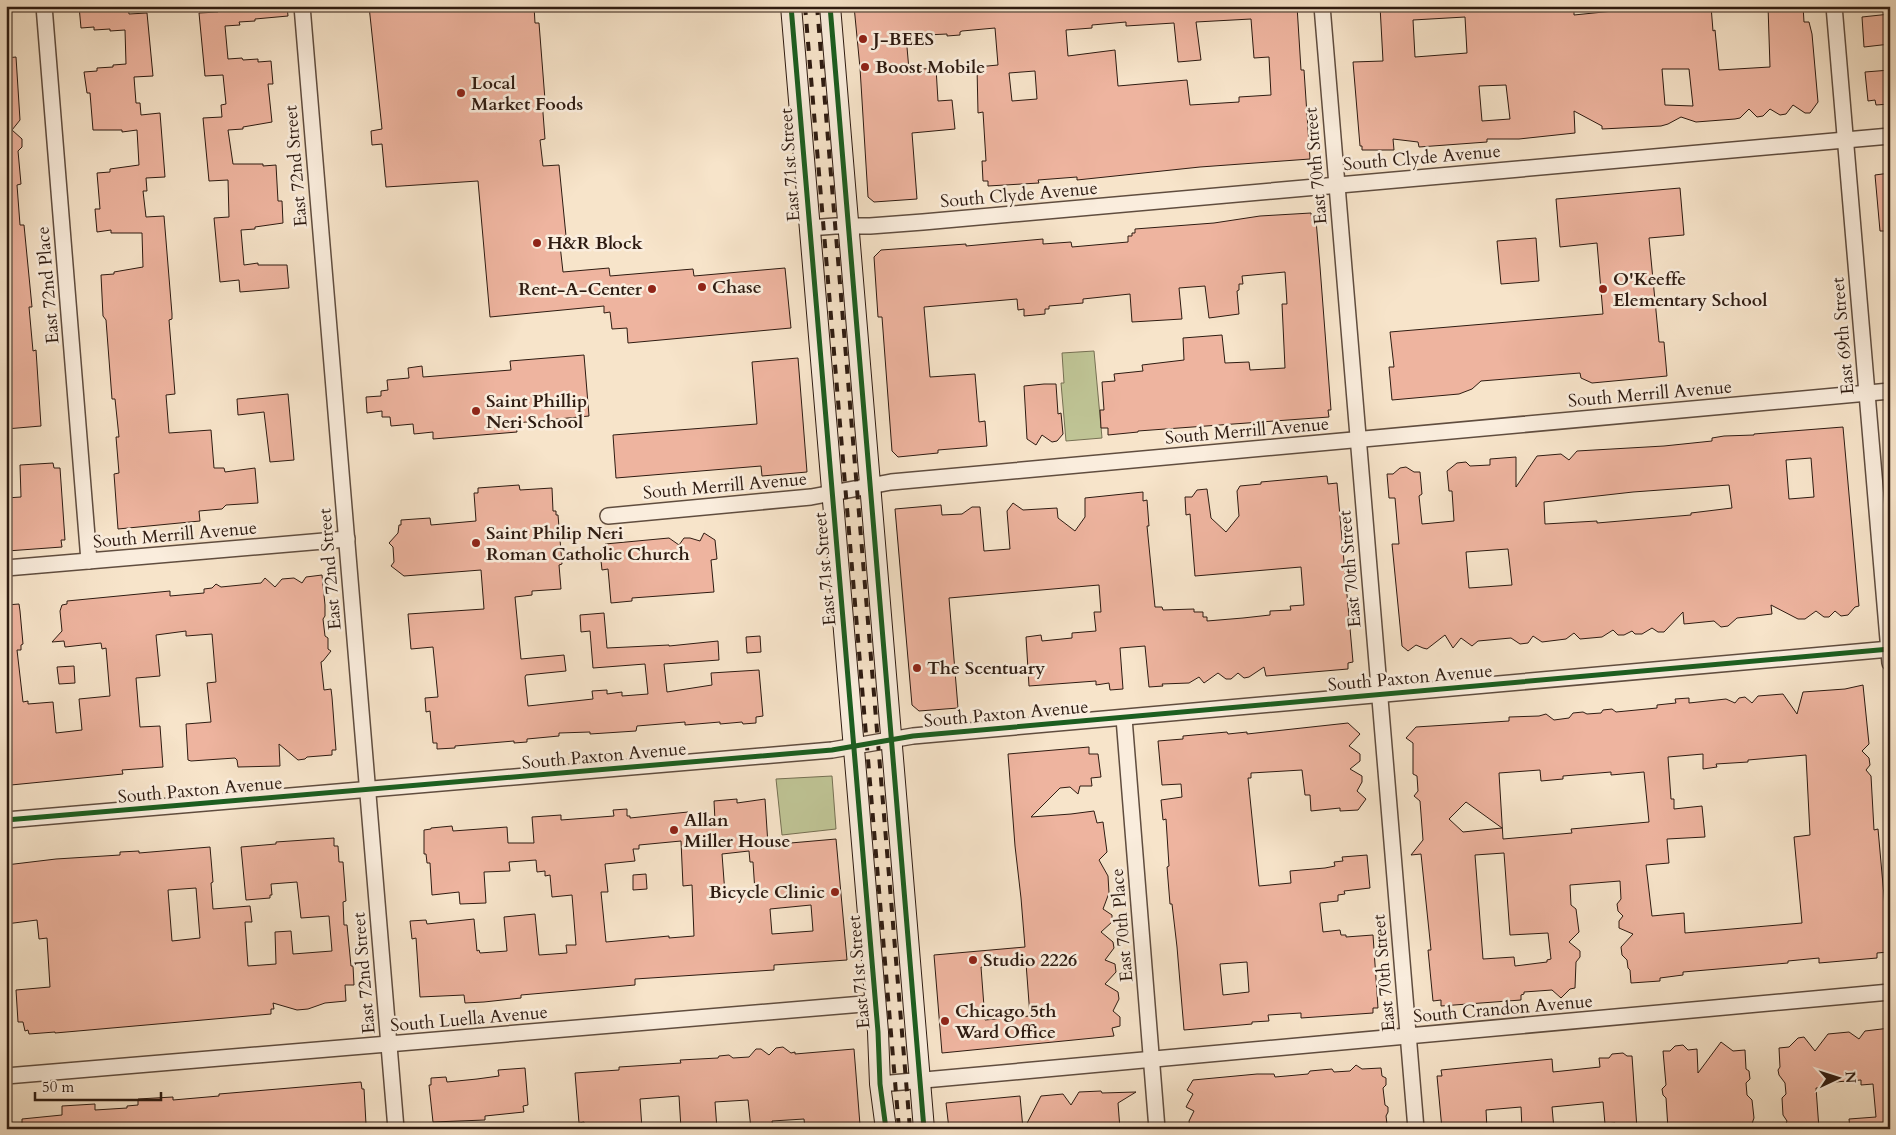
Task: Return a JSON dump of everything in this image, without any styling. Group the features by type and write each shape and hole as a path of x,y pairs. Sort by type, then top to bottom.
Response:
{"main road":[{"name":"East 71st Street","path":"791,6 805,168 808,228 816,285 880,1084 886,1129"},
{"path":"830,6 924,1129"}],"street":[{"name":"East 72nd Place","path":"44,6 89,561"},
{"name":"East 72nd Street","path":"302,6 396,1129"},
{"name":"East 70th Street","path":"1322,6 1416,1129"},
{"name":"East 69th Street","path":"1834,6 1889,654"},
{"name":"South Clyde Avenue","path":"808,228 923,222 1890,136"},
{"name":"South Merrill Avenue","path":"608,516 812,497 891,482 1890,391"},
{"name":"South Merrill Avenue","path":"6,568 347,539"},
{"name":"South Paxton Avenue","path":"6,820 853,747 913,736 1380,695 1889,654"},
{"name":"East 70th Place","path":"1124,718 1157,1129"},
{"name":"South Crandon Avenue","path":"880,1084 1890,992"},
{"name":"South Luella Avenue","path":"6,1076 875,1003"}],"green space":[{"path":"1094,351 1102,438 1066,441 1061,383 1064,383 1062,353"},
{"path":"832,776 836,829 782,835 776,779"}],"building":[{"path":"79,6 128,6 129,14 147,13 153,76 134,77 136,103 140,103 141,115 160,113 165,177 146,178 147,191 143,191 146,217 164,216 172,314 172,319 169,320 175,394 166,395 169,433 211,430 214,468 224,468 225,472 255,468 258,503 226,505 222,509 199,511 200,521 118,529 114,474 119,473 116,437 119,437 115,399 112,399 106,320 103,316 101,275 143,267 142,233 111,233 111,230 97,232 95,209 100,209 97,173 139,165 137,130 122,132 122,130 93,130 90,93 87,93 84,72 126,64 125,30 110,31 110,29 94,30 94,27 81,28"},
{"path":"218,6 287,6 288,16 255,19 255,21 239,22 240,25 225,26 228,59 242,58 243,60 258,59 258,62 271,61 273,84 268,84 272,122 243,127 243,129 228,130 233,164 276,165 278,201 282,201 283,223 241,230 244,265 258,263 258,265 287,265 289,288 240,292 239,280 220,282 214,218 229,217 228,180 209,181 203,118 222,117 221,105 226,104 223,75 205,76 199,13 218,12"},
{"path":"369,6 534,6 535,23 539,23 545,100 542,100 545,139 540,140 543,166 559,165 566,236 559,236 563,272 609,268 610,276 693,269 694,276 785,268 791,328 628,343 627,328 612,329 610,312 604,313 604,306 490,317 478,181 386,187 382,144 372,145 371,131 382,129"},
{"path":"854,6 1297,6 1301,70 1304,70 1310,159 1200,167 1077,180 1077,177 1038,180 1039,183 988,186 988,181 983,181 982,161 986,161 983,112 978,113 977,67 998,65 995,28 962,31 960,35 906,36 909,70 936,68 938,101 952,100 955,129 912,133 917,199 874,202 868,197","holes":["1251,19 1254,58 1269,57 1271,95 1239,97 1239,102 1190,105 1187,80 1118,86 1115,50 1068,56 1066,30 1092,28 1092,25 1126,22 1126,26 1174,23 1178,62 1201,60 1196,22","1035,71 1037,99 1012,101 1009,73"]},
{"path":"1380,6 1574,6 1574,15 1633,9 1633,6 1711,6 1719,70 1770,67 1768,6 1803,6 1804,22 1809,22 1812,34 1818,102 1810,113 1805,113 1793,105 1786,114 1780,115 1770,109 1763,116 1757,117 1749,109 1740,118 1735,119 1696,122 1681,117 1661,126 1602,129 1602,126 1574,111 1575,133 1519,139 1487,139 1487,142 1419,147 1418,142 1393,139 1394,150 1362,150 1362,146 1360,146 1353,62 1383,61","holes":["1465,17 1467,53 1415,57 1413,20","1662,69 1689,69 1693,106 1665,105","1506,85 1510,119 1482,121 1479,86"]},
{"path":"1890,14 1890,44 1864,47 1862,17"},
{"path":"16,57 20,120 12,130 22,139 22,147 18,151 21,184 17,185 20,225 24,225 32,307 29,307 33,351 36,350 41,426 6,429 6,58"},
{"path":"1890,70 1890,104 1876,105 1875,100 1868,101 1865,72"},
{"path":"1890,173 1890,231 1880,231 1875,175"},
{"path":"1680,188 1684,235 1649,238 1659,342 1664,342 1667,376 1592,383 1581,378 1580,373 1481,381 1472,389 1459,394 1392,400 1389,367 1394,367 1390,332 1603,314 1597,243 1560,247 1556,199"},
{"path":"1311,213 1312,221 1316,220 1331,410 1328,410 1329,417 1138,431 1108,435 1108,428 1101,428 1100,410 1104,410 1102,382 1115,381 1114,374 1143,371 1142,365 1184,360 1183,338 1222,335 1225,363 1249,362 1250,370 1285,368 1282,304 1287,304 1285,272 1242,276 1243,284 1239,284 1239,290 1237,291 1239,314 1209,318 1205,286 1179,288 1182,319 1132,322 1130,294 1083,299 1083,303 1049,306 1049,309 1045,309 1045,314 1024,316 1024,309 1018,310 1017,299 924,307 930,377 975,374 979,422 985,421 987,446 938,450 938,453 898,457 892,451 882,317 878,317 874,257 881,250 966,244 966,246 1043,239 1043,244 1071,242 1072,247 1128,242 1128,236 1132,236 1132,233 1135,233 1135,229 1214,223 1260,216"},
{"path":"1536,238 1539,281 1501,284 1497,241"},
{"path":"584,355 589,416 516,423 517,432 433,439 433,432 414,434 413,424 391,426 390,417 382,417 382,411 367,413 366,397 381,396 381,391 388,390 387,380 409,378 408,368 422,366 423,377 511,370 510,361"},
{"path":"798,358 807,472 762,476 761,466 616,478 613,435 757,424 752,362"},
{"path":"1056,384 1058,414 1061,413 1063,434 1057,441 1052,442 1042,435 1036,445 1027,439 1024,386"},
{"path":"288,394 294,460 270,462 264,412 238,415 237,399"},
{"path":"1843,427 1859,606 1855,607 1848,615 1841,616 1835,611 1829,617 1824,617 1816,611 1805,619 1798,619 1771,605 1772,614 1737,618 1728,626 1721,627 1714,621 1684,624 1683,612 1664,632 1658,632 1652,628 1642,634 1635,634 1632,631 1624,635 1618,635 1613,630 1602,637 1580,639 1574,633 1566,639 1542,642 1533,636 1528,643 1520,644 1511,638 1478,641 1472,646 1461,638 1453,648 1445,635 1427,649 1416,645 1408,651 1402,646 1392,544 1399,544 1395,498 1389,498 1387,474 1393,474 1400,468 1406,467 1414,472 1420,472 1422,494 1419,496 1422,524 1454,521 1452,491 1449,491 1447,471 1457,463 1466,462 1470,466 1490,465 1490,459 1516,457 1516,487 1537,456 1561,454 1569,460 1577,451 1664,446 1712,441 1712,438 1724,436","holes":["1811,458 1814,497 1789,499 1786,460","1729,485 1732,508 1691,513 1691,515 1597,523 1597,521 1545,524 1544,502 1633,492","1508,549 1512,585 1469,588 1466,552"]},
{"path":"53,463 54,468 60,468 65,540 61,540 62,547 7,551 6,498 21,497 20,465"},
{"path":"1327,476 1328,484 1337,483 1353,662 1348,663 1348,669 1266,676 1264,667 1249,677 1244,678 1238,673 1231,679 1226,679 1218,673 1204,683 1199,677 1189,683 1162,684 1163,686 1149,687 1145,646 1120,648 1123,689 1110,690 1109,683 1096,685 1096,681 1029,686 1026,637 1041,635 1042,641 1072,638 1072,633 1096,631 1094,612 1101,612 1099,585 949,598 958,708 919,711 912,705 895,509 941,505 942,515 962,514 972,507 980,507 984,551 1010,549 1007,511 1013,503 1023,510 1057,508 1058,518 1075,531 1085,517 1085,498 1143,492 1143,501 1147,500 1149,526 1147,526 1155,607 1162,607 1163,610 1194,609 1194,612 1203,612 1203,617 1207,617 1207,621 1270,615 1270,611 1291,610 1290,606 1304,605 1301,567 1195,576 1190,514 1186,515 1185,497 1192,497 1197,490 1207,489 1211,518 1226,532 1239,516 1237,491 1240,486 1261,484 1261,482"},
{"path":"519,485 520,490 552,488 553,511 556,511 556,515 558,515 562,564 559,565 561,589 532,591 532,595 515,597 521,659 564,655 566,671 526,675 528,706 593,699 592,691 607,690 607,694 622,692 622,696 648,694 645,664 593,668 590,631 581,632 580,615 604,613 607,648 669,646 718,641 719,660 664,664 667,692 712,685 711,673 759,670 763,716 756,717 756,723 720,724 720,722 685,725 685,722 637,726 636,731 590,734 590,732 559,733 559,736 527,739 527,742 514,743 514,741 437,749 437,743 433,743 430,711 426,712 425,698 438,697 433,647 411,649 408,614 484,609 481,570 404,576 391,566 394,562 393,547 389,543 398,533 401,520 430,518 431,525 476,521 474,493 478,493 478,488"},
{"path":"704,533 715,540 717,559 711,560 714,592 632,598 632,601 611,603 608,569 602,570 600,551 605,548 605,544 669,538 679,545 684,538 700,541"},
{"path":"322,575 325,605 325,616 323,619 325,636 328,638 328,649 331,651 321,662 324,690 331,689 332,697 336,750 332,750 332,755 307,757 298,760 279,744 280,766 238,767 235,758 188,760 186,724 211,722 207,683 216,682 212,634 186,636 186,631 156,635 160,676 136,678 140,727 160,726 163,767 122,770 123,774 11,785 11,780 8,781 8,769 6,769 6,605 19,604 23,644 21,645 21,650 17,650 23,702 28,701 28,704 53,702 56,733 82,730 79,699 110,696 106,648 102,649 101,643 65,647 64,641 52,642 62,631 60,611 62,605 67,604 67,601 170,591 170,596 204,593 204,589 212,588 216,584 221,587 261,583 265,578 275,587 282,579 294,578 302,583 306,577"},
{"path":"760,636 761,652 747,653 746,637"},
{"path":"74,666 75,683 59,684 57,667"},
{"path":"1863,685 1869,744 1862,751 1869,758 1870,765 1866,770 1871,776 1874,830 1878,829 1889,952 1877,953 1877,958 1819,963 1819,958 1788,961 1788,963 1683,972 1683,975 1660,978 1660,981 1631,983 1630,970 1627,960 1622,955 1621,947 1633,934 1619,928 1619,921 1623,916 1618,911 1617,904 1621,899 1620,881 1570,885 1571,905 1576,909 1579,932 1569,942 1580,951 1580,957 1576,962 1575,988 1570,989 1561,998 1552,990 1524,992 1521,995 1521,1000 1441,1006 1441,1000 1433,1001 1428,950 1431,950 1421,854 1411,855 1423,840 1420,801 1414,796 1418,791 1417,776 1413,774 1413,743 1406,738 1416,727 1509,721 1509,717 1546,714 1554,720 1569,718 1573,713 1583,712 1587,714 1601,713 1603,710 1612,709 1616,712 1657,708 1657,705 1676,703 1675,699 1689,698 1689,703 1726,699 1735,703 1739,698 1745,697 1752,703 1758,696 1783,694 1797,714 1803,692 1845,689","holes":["1703,754 1703,769 1717,767 1716,764 1806,755 1810,835 1794,837 1802,923 1685,933 1684,913 1652,916 1646,865 1669,863 1667,839 1705,837 1702,806 1674,809 1674,799 1671,799 1668,757","1540,770 1541,781 1563,779 1563,776 1611,772 1611,775 1644,772 1649,822 1571,829 1572,833 1503,839 1499,773","1466,802 1502,828 1463,832 1449,819","1504,853 1510,935 1548,933 1551,959 1547,960 1547,962 1515,966 1514,957 1483,959 1475,855"]},
{"path":"1348,723 1360,734 1349,746 1360,754 1360,761 1350,769 1362,776 1362,782 1357,791 1366,799 1358,810 1340,811 1340,808 1311,811 1310,795 1305,795 1302,770 1251,773 1251,778 1248,778 1259,886 1291,883 1290,871 1335,866 1334,862 1343,861 1342,857 1367,855 1370,888 1344,891 1345,894 1338,895 1338,901 1320,903 1320,905 1323,932 1340,930 1341,935 1346,935 1346,937 1373,935 1378,1008 1373,1008 1373,1013 1301,1018 1301,1013 1268,1015 1269,1021 1184,1030 1177,947 1172,904 1170,904 1166,819 1163,820 1161,800 1182,797 1181,784 1162,785 1158,741 1183,739 1183,736 1227,732 1228,734 1247,732 1247,734","holes":["1247,962 1249,992 1223,995 1220,964"]},
{"path":"1089,747 1089,754 1098,754 1101,777 1091,778 1092,786 1080,786 1078,794 1070,787 1060,788 1031,817 1094,811 1097,823 1103,822 1107,852 1099,860 1108,876 1109,893 1103,909 1112,915 1112,922 1101,932 1113,942 1114,948 1105,960 1115,964 1116,972 1105,984 1118,992 1119,999 1113,1011 1120,1017 1120,1026 1112,1028 1114,1036 942,1053 934,955 1025,947 1008,754","holes":["1026,963 1030,1016 985,1020 981,967"]},
{"path":"737,799 737,803 765,799 768,845 836,839 847,960 774,965 774,970 635,979 635,985 521,995 521,998 484,1002 465,1003 464,995 420,997 416,938 412,939 410,921 426,920 427,924 474,919 477,951 479,950 480,953 507,951 504,917 535,914 539,955 567,953 566,945 576,945 572,895 552,897 550,875 545,876 545,871 537,872 536,860 509,862 510,871 484,872 486,903 460,904 459,892 432,895 430,863 427,863 426,854 424,854 424,830 452,826 453,831 507,827 508,843 534,843 532,817 561,815 561,820 614,816 613,810 627,809 627,816 630,816 630,818 688,812 690,823 715,821 714,801","holes":["681,841 683,886 692,885 694,936 669,938 669,936 606,942 601,892 608,892 605,864 635,861 633,849 639,849 639,845","749,851 750,862 753,862 755,892 725,894 722,854","811,905 813,931 772,934 770,909"]},
{"path":"334,838 334,846 338,846 339,862 343,862 346,901 343,902 344,925 347,925 354,985 345,985 346,1001 325,1003 308,1009 297,1010 273,1003 274,1009 271,1009 271,1014 55,1033 29,1034 28,1030 25,1031 23,1022 18,1022 16,990 50,987 47,938 39,939 37,920 6,924 6,865 56,859 120,855 120,852 139,851 139,853 210,847 213,909 250,906 252,922 245,922 248,966 276,964 275,932 291,931 293,954 332,951 329,916 301,918 297,882 271,884 272,895 270,895 270,898 246,900 241,847 276,844 276,842","holes":["196,888 200,938 172,941 168,890"]},
{"path":"646,874 647,889 633,890 633,875"},
{"path":"1890,1028 1890,1129 1850,1129 1849,1119 1876,1117 1873,1084 1861,1085 1861,1080 1822,1083 1822,1088 1816,1088 1819,1129 1784,1129 1787,1121 1783,1115 1782,1098 1786,1094 1785,1083 1778,1070 1780,1067 1779,1048 1789,1047 1798,1038 1804,1037 1815,1051 1828,1034 1849,1032 1859,1039 1865,1031"},
{"path":"1721,1042 1733,1051 1745,1050 1746,1069 1749,1071 1750,1079 1746,1083 1747,1095 1752,1100 1754,1118 1750,1129 1668,1129 1666,1098 1663,1095 1662,1089 1666,1085 1663,1051 1670,1051 1675,1046 1683,1045 1688,1050 1697,1049 1698,1073"},
{"path":"783,1047 791,1053 795,1052 795,1054 854,1049 860,1125 805,1129 804,1119 772,1121 773,1129 751,1129 748,1100 715,1102 717,1129 681,1129 679,1096 640,1099 642,1129 585,1129 584,1122 579,1123 575,1073 619,1070 619,1067 681,1063 680,1060 718,1058 719,1056 729,1055 733,1058 749,1057 756,1049 761,1049 769,1055 776,1048"},
{"path":"1623,1053 1627,1056 1632,1056 1637,1129 1615,1129 1615,1123 1605,1124 1603,1102 1552,1107 1554,1129 1522,1129 1521,1107 1486,1110 1487,1129 1442,1129 1437,1076 1442,1076 1441,1070 1552,1059 1553,1072 1600,1067 1599,1058 1609,1058 1612,1054"},
{"path":"1356,1065 1362,1069 1381,1068 1382,1076 1386,1078 1386,1085 1383,1088 1385,1105 1388,1107 1387,1124 1358,1126 1352,1129 1346,1127 1324,1129 1190,1129 1189,1121 1194,1111 1186,1107 1193,1094 1187,1090 1193,1080 1257,1074 1274,1074 1275,1077 1308,1074 1310,1071 1332,1069 1334,1072 1350,1071"},
{"path":"525,1068 528,1105 523,1106 524,1112 485,1116 485,1120 433,1122 429,1085 431,1085 431,1078 446,1077 447,1082 477,1079 499,1076 498,1070"},
{"path":"361,1082 362,1089 364,1089 366,1124 310,1129 22,1129 22,1119 62,1115 62,1106 95,1104 95,1110 127,1108 127,1106 138,1105 138,1099 173,1097 173,1100 219,1096 219,1094"},
{"path":"1101,1091 1102,1093 1136,1092 1118,1103 1120,1129 1024,1129 1041,1096 1063,1094 1071,1105 1079,1092"},
{"path":"1020,1096 1023,1129 949,1129 946,1103"}],"railway":[{"path":"805,6 899,1129"},
{"path":"817,6 910,1129"}],"cycle path":[{"path":"791,6 878,1032 880,1084 886,1129"},
{"path":"830,6 924,1129"},
{"path":"6,820 832,750 913,736 1890,649"}],"place":[{"name":"J-BEES","path":"863,39"},
{"name":"Boost Mobile","path":"865,67"},
{"name":"Local Market Foods","path":"461,93"},
{"name":"H&R Block","path":"537,243"},
{"name":"Chase","path":"702,287"},
{"name":"Rent-A-Center","path":"652,289"},
{"name":"O'Keeffe Elementary School","path":"1603,289"},
{"name":"Saint Phillip Neri School","path":"476,411"},
{"name":"Saint Philip Neri Roman Catholic Church","path":"476,543"},
{"name":"The Scentuary","path":"917,668"},
{"name":"Allan Miller House","path":"674,830"},
{"name":"Bicycle Clinic","path":"835,892"},
{"name":"Studio 2226","path":"973,960"},
{"name":"Chicago 5th Ward Office","path":"945,1021"}]}
